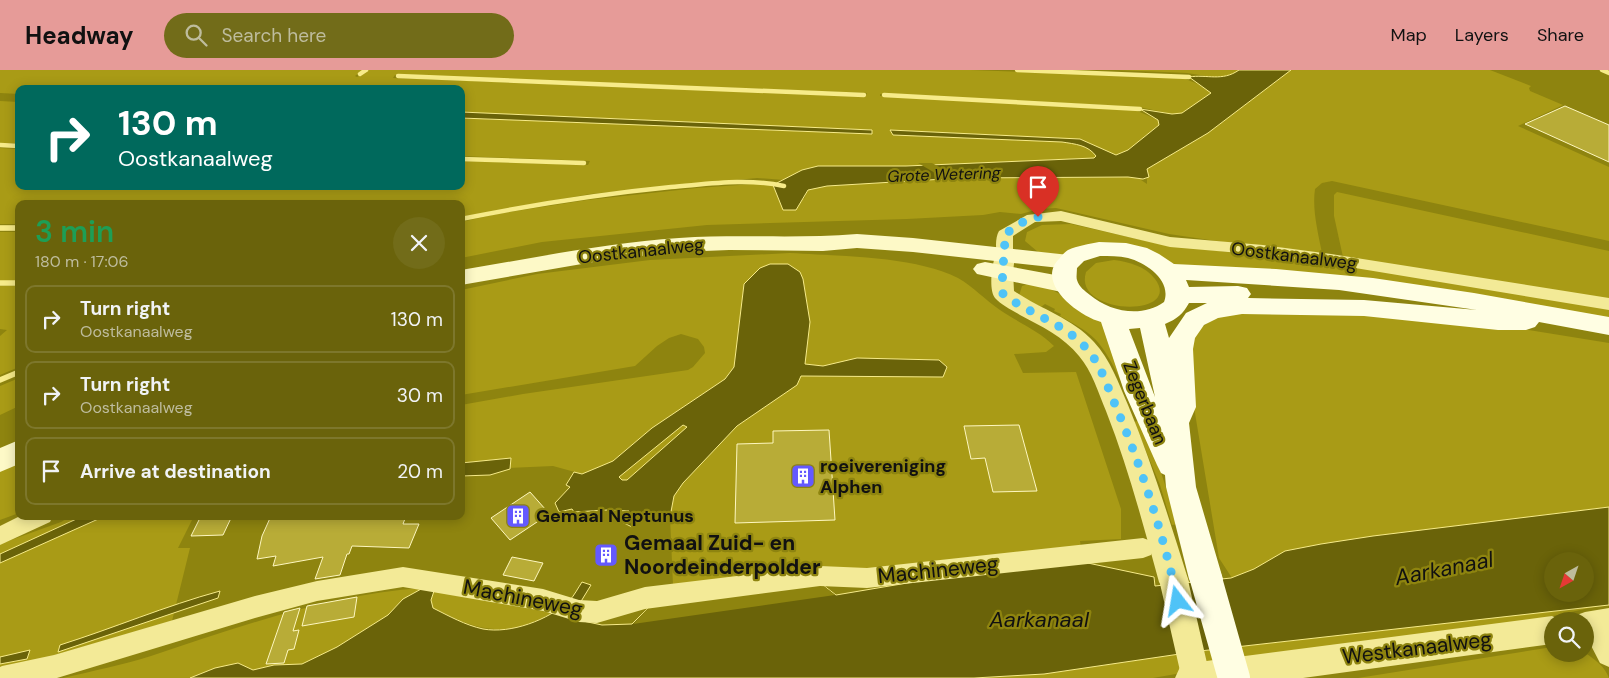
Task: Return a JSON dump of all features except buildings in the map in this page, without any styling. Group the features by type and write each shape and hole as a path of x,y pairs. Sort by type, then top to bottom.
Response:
{"main road":[{"name":"Oostkanaalweg","path":"465,277 578,257 678,246 729,243 823,244 920,257 1004,264 1067,273"},
{"path":"1099,249 1116,249 1141,254 1169,272 1176,281 1179,295 1171,310 1151,319 1132,320 1112,318 1083,304 1072,295 1067,273 1085,252 1099,249"},
{"name":"Oostkanaalweg","path":"1169,272 1269,276 1340,282 1435,295 1609,326"},
{"name":"Oostkanaalweg","path":"1179,295 1282,294 1388,300 1609,336"},
{"path":"1175,423 1182,407 1180,349 1182,336 1195,319 1212,310 1242,306 1364,308 1498,321 1526,321"},
{"name":"Zegerbaan","path":"1112,318 1138,391 1181,487"},
{"name":"Zegerbaan","path":"1151,319 1175,423 1190,581 1234,678"},
{"path":"0,446 15,438"},
{"path":"0,460 15,453"}],"street":[{"name":"Oostkanaalweg","path":"1004,264 1005,234 1032,218 1061,216 1170,242 1263,250 1360,263 1609,304"},
{"name":"Zegerbaan","path":"1004,264 1003,294 1014,303 1071,335 1096,360 1125,427 1154,514 1190,581 1196,678"},
{"path":"0,536 34,520"},
{"name":"Machineweg","path":"2,678 54,667 255,607 318,591 403,577 543,600 568,608 597,612 645,598 820,576 867,578 1143,548"},
{"path":"1596,624 1609,655"},
{"name":"Westkanaalweg","path":"1191,678 1544,631"}],"shaded area":[{"path":"0,70 363,70 355,76 357,77 369,70 971,70 1183,78 1198,84 1212,93 1182,113 1172,114 1139,107 880,94 880,96 1133,109 1158,120 1159,125 1128,150 1116,155 1080,139 1039,142 1078,144 1091,151 1096,156 1094,158 906,166 818,166 802,170 784,180 757,178 590,194 465,216 465,200 15,200 15,224 0,224 0,148 15,149 15,190 465,190 465,161 588,165 590,161 465,156 465,118 871,134 872,130 465,112 465,85 15,85 15,94 0,93","holes":["395,75 867,93 866,96 393,78"]},
{"path":"1115,70 1239,70 1231,75 1219,78 1187,73"},
{"path":"1291,70 1490,70 1531,86 1529,88 1530,91 1563,105 1518,126 1609,167 1609,241 1332,181 1322,183 1315,189 1315,213 1322,253 1169,234 1056,208 1039,209 1021,214 1000,212 983,215 907,219 707,225 542,242 465,257 465,221 497,214 587,200 697,188 768,183 773,185 777,192 804,199 808,190 827,186 961,178 1128,177 1143,179 1141,180 1147,184 1147,169 1208,133"},
{"path":"0,101 15,102 15,143 0,143"},
{"path":"1337,192 1609,251 1609,302 1343,257 1334,216 1334,195"},
{"path":"1071,224 1160,244 1372,269 1609,308 1609,323 1174,264 1148,253 1065,255 1038,252 1025,241 1027,232 1042,225"},
{"path":"0,232 15,232 15,284 0,284"},
{"path":"790,253 853,256 920,265 958,278 1000,310 1035,331 1054,346 1046,352 1014,354 1023,373 1076,372 1121,509 1121,539 1080,541 1081,548 866,571 673,585 670,517 674,496 683,483 737,426 797,385 804,364 810,322 744,284 734,367 725,379 652,428 613,461 582,474 553,466 465,470 465,404 688,370 705,353 704,347 698,339 681,334 669,338 657,346 635,366 465,394 465,289 537,274 650,260"},
{"path":"1114,260 1136,265 1155,279 1160,292 1154,301 1142,306 1126,307 1109,304 1095,297 1086,287 1086,272 1096,263"},
{"path":"1031,283 1058,293 1104,323 1144,421 1178,524 1172,525 1160,485 1134,422 1138,421 1120,378 1108,356 1091,335 1060,316 1061,314 1054,311 1055,309 1045,304 1041,307 1019,296 1022,286"},
{"path":"0,286 15,286 15,369 0,375 0,336 7,330 0,329"},
{"path":"1271,310 1472,321 1609,343 1609,507 1533,516 1254,569 1232,578 1219,558 1191,389 1188,348 1199,329 1215,318 1225,315"},
{"path":"15,380 15,408 0,415 0,386"},
{"path":"683,425 687,427 627,480 622,480 619,476"},
{"path":"15,459 15,514 0,520 0,468"},
{"path":"64,520 192,520 178,548 190,548 172,621 17,666 0,669 0,544"},
{"path":"423,588 403,599 388,615 337,647 302,664 274,665 253,670 215,668 190,678 63,678 140,659 285,613 354,597 388,591"},
{"path":"434,591 552,613 535,621 506,629 478,627 433,608 431,600"},
{"path":"1598,606 1571,612 1545,612"},
{"path":"1544,612 1544,618 1244,662 1153,678 974,678 1045,674 1200,651"},
{"path":"1544,648 1544,662 1594,662 1594,660 1605,670 1609,678 1358,678"}],"water":[{"name":"Grote Wetering","path":"1239,70 1291,70 1208,133 1147,169 1149,177 1143,179 1128,177 961,178 827,186 808,190 796,210 783,210 773,185 802,170 818,166 906,166 1094,158 1096,156 1085,147 1062,142 893,135 890,130 1080,139 1116,155 1128,150 1159,125 1158,120 1140,109 1172,114 1182,113 1211,93 1189,77 1220,77 1233,74"},
{"path":"465,112 872,130 872,134 465,118"},
{"path":"770,264 788,264 800,272 803,279 810,322 805,364 823,366 857,358 939,360 947,367 943,377 801,376 797,385 737,426 683,483 674,496 670,517 654,522 640,516 632,527 622,522 629,511 574,512 572,509 559,512 555,503 570,487 566,485 574,472 582,474 613,461 652,428 725,379 734,367 744,284 760,268","holes":["683,425 687,427 627,480 622,480 619,477"]},
{"path":"511,458 510,469 490,475 465,476 465,463"},
{"name":"Aarkanaal","path":"1609,507 1609,605 1200,651 1044,674 974,678 190,678 215,668 238,663 253,670 274,665 302,664 337,647 388,615 403,599 423,588 434,591 431,600 433,608 470,625 494,630 529,624 551,614 569,601 582,582 591,585 580,603 583,621 602,625 632,624 651,605 819,582 836,595 1008,566 1083,562 1154,577 1155,586 1231,578 1254,569 1285,551 1321,544"},
{"path":"74,520 96,520 0,563 0,554"},
{"path":"220,591 218,598 58,652 60,645 179,603"},
{"path":"30,650 27,659 0,664 0,657"}],"pier":[{"path":"918,163 932,163 961,179 947,180"},
{"path":"819,582 835,595 633,624 651,605"}],"waterway":[{"path":"360,74 366,70"},
{"path":"1017,70 1189,77"},
{"path":"1602,70 1609,73"},
{"path":"398,76 864,95"},
{"path":"884,95 1140,109"},
{"path":"0,145 15,146"},
{"path":"465,159 584,163"},
{"path":"465,218 566,200 671,187 742,182 784,186"},
{"path":"0,228 15,228"},
{"path":"0,283 15,283"},
{"path":"0,380 15,374"}],"place":[{"name":"roeivereniging Alphen","path":"803,476"},
{"name":"Gemaal Neptunus","path":"518,516"},
{"name":"Gemaal Zuid- en Noordeinderpolder","path":"606,555"}],"route":[{"path":"1038,217 1023,222 1005,234 1005,255 1002,272 1003,294 1014,303 1071,335 1096,360 1125,427 1154,514 1178,601"}]}
